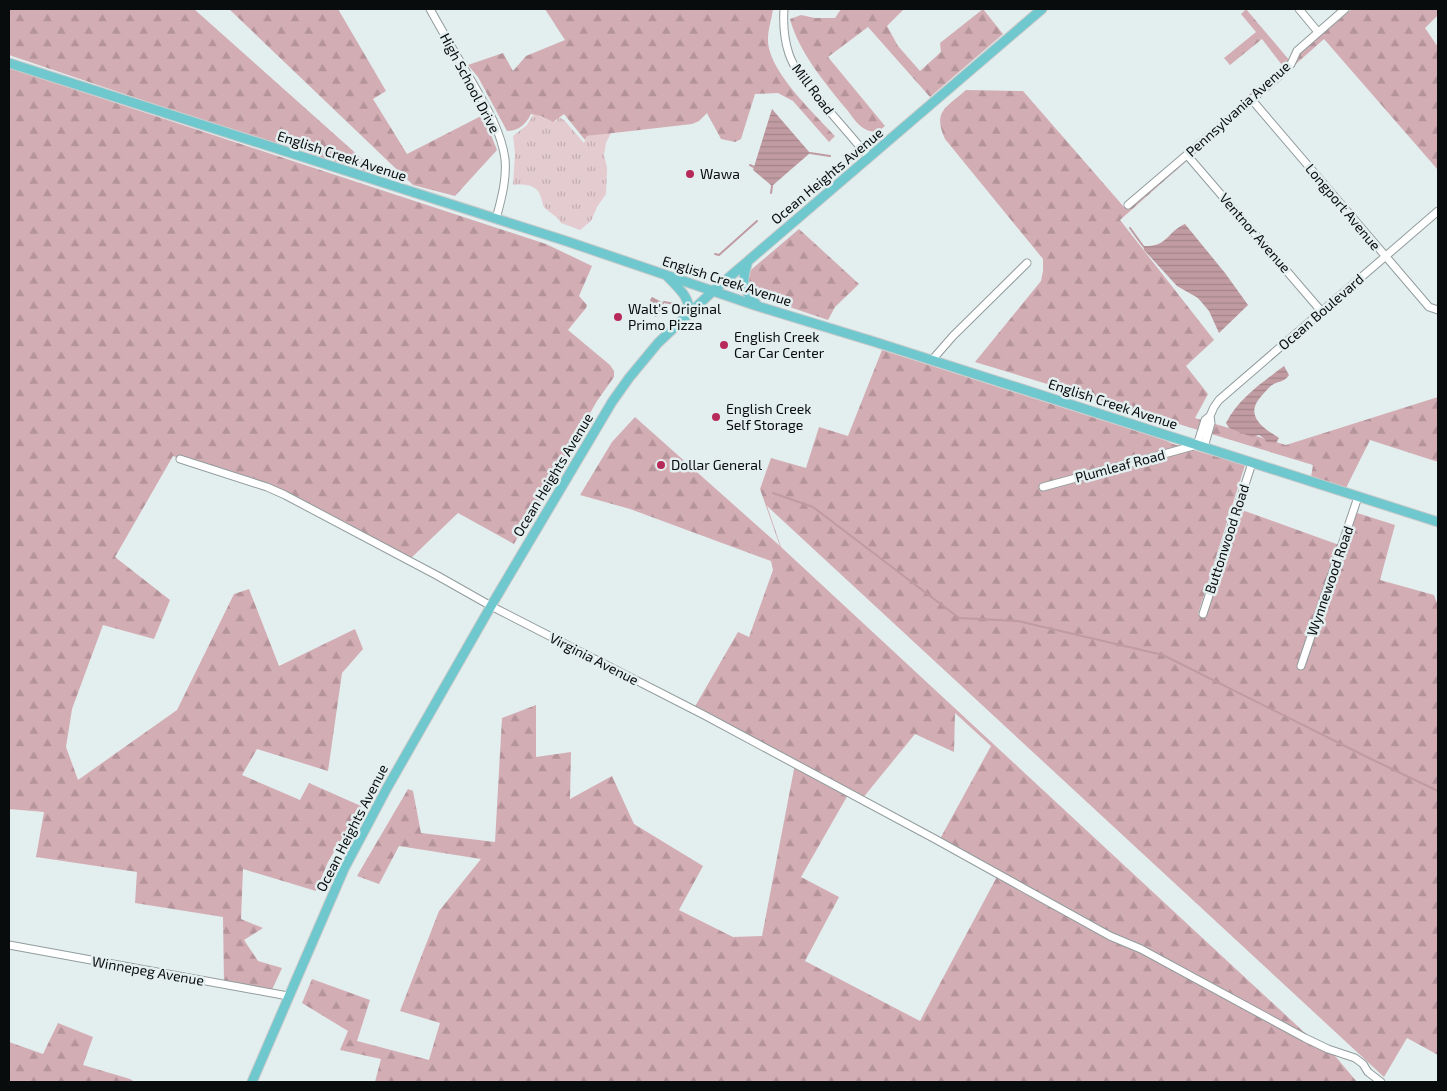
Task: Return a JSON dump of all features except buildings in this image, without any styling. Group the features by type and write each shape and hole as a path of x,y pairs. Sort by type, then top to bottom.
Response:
{"main road":[{"name":"Ocean Heights Avenue","path":"252,1082 344,869 387,788 491,606 612,402 627,381 652,350 713,291 1042,9"},
{"name":"English Creek Avenue","path":"9,63 575,244 757,306 1438,522"},
{"path":"748,261 743,278 744,286 747,294 757,306"},
{"path":"667,276 687,299 690,307 688,314"}],"street":[{"name":"High School Drive","path":"430,9 493,120 500,140 505,172 496,220"},
{"name":"Mill Road","path":"784,9 783,25 786,42 796,69 806,84 869,157"},
{"path":"1299,9 1318,32"},
{"name":"Pennsylvania Avenue","path":"1128,205 1252,100 1291,64 1297,51 1345,9"},
{"name":"Longport Avenue","path":"1252,100 1429,307 1438,310"},
{"name":"Ventnor Avenue","path":"1187,155 1322,312"},
{"name":"Ocean Boulevard","path":"1200,446 1211,423 1210,416 1219,400 1438,211"},
{"path":"932,360 953,336 1027,263"},
{"name":"Plumleaf Road","path":"1043,487 1200,446"},
{"name":"Virginia Avenue","path":"180,459 268,487 438,576 491,606 697,712 935,839 1110,936 1141,949 1305,1038 1328,1049 1355,1058 1381,1082"},
{"name":"Buttonwood Road","path":"1203,614 1252,463"},
{"name":"Wynnewood Road","path":"1301,666 1358,497"},
{"name":"Winnepeg Avenue","path":"9,945 288,996"}],"green space":[{"path":"9,9 194,9 370,166 370,173 154,104 9,55"},
{"path":"229,9 338,9 386,91 373,99 407,154 483,115 497,150 455,196 413,185"},
{"path":"545,9 773,9 768,39 775,64 783,78 835,136 829,142 793,101 778,93 755,94 741,139 735,142 721,139 707,113 699,121 692,124 587,136 585,140 564,114 553,122 541,116 531,114 522,126 515,130 507,131 478,77 468,65 503,53 513,71 526,56 565,40"},
{"path":"841,9 904,9 887,26 898,46 920,71 941,52 940,43 983,9 1003,34 930,97 868,27 828,57 885,126 879,130 870,131 864,129 856,122 806,56 790,19 801,15 815,18 835,18"},
{"path":"1246,9 1290,61 1352,9 1438,9 1438,15 1425,28 1438,47 1438,170 1324,39 1120,220 1214,340 1186,366 1208,394 1195,418 1286,445 1438,397 1438,462 1370,440 1346,488 1311,477 1313,465 975,362 1041,281 1043,259 945,139 940,122 944,110 966,90 1023,91 1124,207 1187,155 1223,118 1282,65 1262,39 1230,65 1224,58 1256,32 1241,14"},
{"path":"9,68 546,244 592,266 579,296 587,305 586,308 568,330 610,365 614,371 614,377 597,401 514,544 458,513 409,560 268,488 173,456 115,557 170,600 154,639 103,625 72,709 66,747 78,780 177,710 234,594 249,589 279,666 355,629 363,649 342,673 328,771 257,749 242,775 300,800 309,783 361,806 328,862 316,891 243,869 241,919 263,928 244,940 258,961 282,968 271,992 224,984 223,917 135,903 137,872 36,857 44,812 9,809"},
{"path":"536,114 549,120 556,121 559,117 564,120 584,143 587,136 611,133 606,143 604,155 607,168 606,194 597,207 591,221 580,230 561,223 558,218 544,207 536,189 525,185 513,185 515,153 513,136 527,125 533,115"},
{"path":"799,229 859,284 835,307 828,320 754,295 748,285 748,275 752,269"},
{"path":"882,350 1173,444 1245,465 1198,614 1205,618 1242,510 1342,546 1354,512 1395,525 1380,580 1434,595 1438,606 1438,1055 1407,1038 1384,1077 767,506 781,547 1305,1033 1336,1057 1357,1082 375,1082 381,1059 340,1050 348,1031 302,1003 312,979 370,1000 357,1041 429,1060 440,1023 400,1011 439,911 481,859 399,846 379,884 357,876 408,789 413,791 421,833 495,842 502,718 536,705 536,757 571,752 570,799 612,776 634,824 703,866 679,910 733,937 762,936 795,764 693,710 738,632 749,637 773,570 771,561 630,509 580,495 612,442 635,417 780,546 760,489 771,458 806,468 819,427 848,436","holes":["955,713 991,746 941,837 946,844 999,873 920,1021 805,961 839,897 801,877 849,793 862,799 915,734 954,752"]},
{"path":"58,1023 93,1037 83,1065 135,1082 9,1082 9,1042 43,1054"}],"shaded area":[{"path":"772,109 810,153 772,186 753,170"},
{"path":"1185,224 1248,305 1219,333 1209,311 1198,298 1177,286 1144,250 1143,246 1151,246 1163,242 1174,231"},
{"path":"652,297 664,303 658,316 655,317 650,300"},
{"path":"1284,366 1289,375 1286,379 1272,385 1267,390 1255,405 1254,411 1258,422 1279,438 1276,443 1266,442 1259,435 1252,437 1229,428 1226,423 1244,398"}],"waterway":[{"path":"810,153 830,156"},
{"path":"750,165 754,167"},
{"path":"771,193 772,186"},
{"path":"715,254 719,255 757,221"},
{"path":"1130,228 1143,246"},
{"path":"664,302 685,306"},
{"path":"647,307 653,306"},
{"path":"773,493 813,507 959,618 1018,621 1163,655 1438,791"}],"place":[{"name":"Wawa","path":"690,174"},
{"name":"Walt's Original Primo Pizza","path":"618,317"},
{"name":"English Creek Car Car Center","path":"724,345"},
{"name":"English Creek Self Storage","path":"716,417"},
{"name":"Dollar General","path":"661,465"}]}
